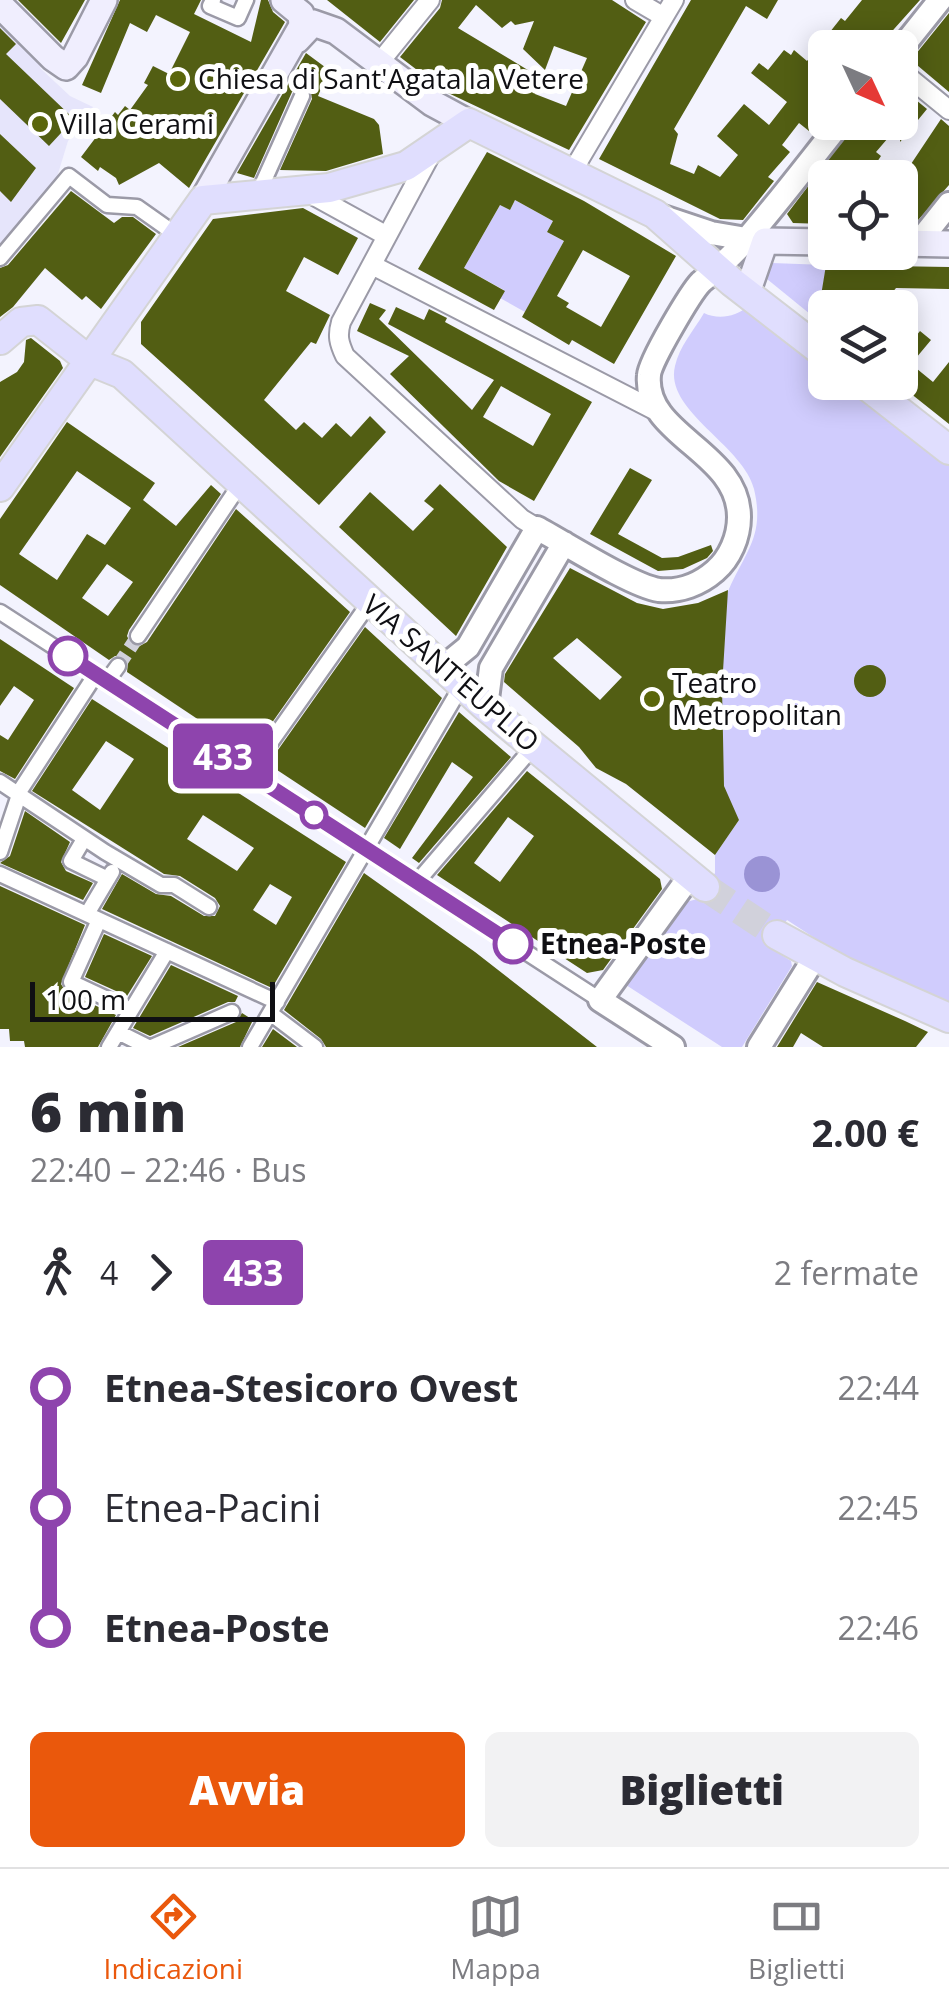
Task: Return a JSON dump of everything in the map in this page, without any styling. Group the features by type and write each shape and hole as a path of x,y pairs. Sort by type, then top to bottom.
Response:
{"main road":[{"path":"0,6 66,67 75,58 104,0"},
{"path":"298,5 384,56 432,104 655,214 707,272 747,294 808,341"},
{"path":"0,487 203,200 294,43 302,26 298,5"},
{"path":"294,43 313,23 336,30"},
{"path":"203,200 306,191 406,166 480,129"},
{"path":"747,294 756,240 808,242"},
{"path":"918,243 949,244"},
{"name":"VIA SANT'EUPLIO","path":"0,340 20,322 38,320 90,361 122,374 486,707 697,882"},
{"path":"885,400 949,450"},
{"path":"776,935 949,1018"}],"street":[{"path":"212,0 210,6 238,18 246,0"},
{"path":"384,56 430,0"},
{"path":"635,0 664,17"},
{"path":"572,172 674,0"},
{"path":"916,30 940,0"},
{"path":"918,85 949,110"},
{"path":"258,194 302,96"},
{"path":"661,414 648,372 707,272 756,240 828,140"},
{"path":"306,191 380,250 661,414 719,468 733,490 739,517 728,555 704,580 672,590 645,586 530,524 345,356 337,336 380,250 434,150"},
{"path":"0,258 69,176 113,208 138,207 178,236"},
{"path":"918,234 949,204"},
{"path":"655,214 711,233 756,240"},
{"path":"138,636 240,483"},
{"path":"439,665 468,647 530,524"},
{"path":"486,707 492,668 572,547"},
{"path":"249,773 370,602"},
{"path":"0,612 674,1047"},
{"path":"0,852 19,795 102,678 118,666"},
{"path":"250,1047 462,685"},
{"path":"418,882 534,746"},
{"path":"0,782 119,861 161,885 174,885 210,908"},
{"path":"84,838 70,861 108,878"},
{"path":"119,861 108,878 71,982 131,1010"},
{"path":"0,874 248,989 315,1047"},
{"path":"600,1000 697,882"},
{"path":"108,1047 167,951"},
{"path":"759,1047 816,957"},
{"path":"119,1029 152,1046 235,1010 248,989"}],"shaded area":[{"name":"Villa Cerami","path":"0,18 44,62 40,68 70,96 93,107 68,141 57,177 0,248"},
{"path":"515,200 553,221 547,232 564,241 525,312 500,298 504,290 464,268 500,205 510,210"},
{"path":"772,263 808,264 808,270 825,270 823,290 808,290 808,312 767,279"},
{"path":"748,306 808,353 808,400 868,400 949,464 949,1006 850,961 787,920 769,947 791,961 792,966 742,1047 722,1047 626,985 683,903 697,899 715,873 715,855 739,820 726,795 722,771 724,624 729,589 755,531 757,505 747,473 692,413 675,382 677,359 704,313 738,313"},
{"path":"762,856 775,861 780,874 775,887 762,892 749,887 744,874 749,861"}],"building":[{"path":"18,0 85,0 61,43"},
{"path":"120,0 201,0 194,14 251,42 261,0 268,0 273,12 285,22 189,188 159,163 119,185 116,178 100,167 98,171 81,157 115,112 118,115 125,106 130,110 148,85 144,83 153,66 169,74 190,32 156,15 147,32 130,23 101,93 82,85"},
{"path":"327,0 414,0 380,42"},
{"path":"442,0 612,0 646,22 569,150 446,92 400,57 440,8","holes":["476,5 502,28 511,21 515,25 534,21 523,49 545,70 554,46 587,58 566,106 535,94 541,78 458,28"]},
{"path":"691,0 778,0 767,19 746,6 674,129 678,134 670,164 694,174 698,165 720,177 738,155 717,136 744,104 769,125 787,102 751,73 759,63 768,70 784,50 791,55 794,50 808,60 808,130 799,123 782,145 790,152 768,177 774,181 743,220 720,219 599,159"},
{"path":"862,0 920,0 893,30 832,30 841,18 845,21"},
{"path":"949,13 949,92 918,66 918,51"},
{"path":"0,28 16,44 6,54 74,119 49,146 0,99"},
{"path":"306,53 329,70 318,96 374,119 379,125 383,154 326,171 280,170 312,99 310,89 300,86 292,92 254,178 237,173"},
{"path":"918,102 927,109 918,120"},
{"path":"941,119 949,126 949,185 918,220 918,160 914,160"},
{"name":"Villa Cerami","path":"0,134 36,168 11,202 0,191"},
{"path":"843,140 886,140 876,152 881,156 878,160 828,160"},
{"path":"487,152 584,201 676,256 614,364 572,340 569,345 522,317 564,241 547,232 553,221 515,200 510,210 500,205 464,268 505,291 494,310 418,269","holes":["583,250 630,276 601,327 566,307 569,303 557,296"]},
{"path":"808,186 808,223 793,223 787,214"},
{"path":"71,191 114,223 122,217 133,217 156,234 101,309 86,296 82,300 45,268 0,317 0,268 8,265"},
{"path":"303,208 358,238 338,275 304,257 286,291 330,315 316,344 311,342 264,400 296,430 304,422 322,438 336,423 351,437 370,416 386,432 319,505 141,344 141,322 213,219"},
{"path":"949,267 949,289 822,290 825,270"},
{"path":"370,303 386,310 379,319 472,410 494,380 388,324 396,307 424,320 429,309 447,318 445,322 592,402 534,501 499,481 390,374 409,356 357,331","holes":["501,386 551,414 533,446 483,417"]},
{"path":"920,331 931,340 918,356"},
{"path":"31,338 60,361 63,368 0,457 0,382 17,372 24,362 26,340"},
{"path":"949,362 949,424 918,399 918,370 933,382"},
{"path":"67,422 155,483 143,500 176,526 211,485 221,494 129,630 131,644 138,647 147,642 236,509 350,612 250,754 127,672 128,663 123,657 109,660 0,585 0,519","holes":["77,471 131,508 105,545 87,534 57,580 19,554","107,564 133,582 108,616 82,598"]},
{"path":"630,468 652,480 618,534 662,558 678,557 711,545 713,551 707,558 683,569 658,571 590,534"},
{"path":"440,484 507,547 456,636 339,527 370,492 413,531 434,509 424,501"},
{"path":"570,568 637,603 663,609 698,603 728,590 722,687 724,786 739,820 715,855 626,784 596,768 579,747 504,682 505,674","holes":["577,638 622,677 600,700 553,658"]},
{"path":"365,627 442,698 365,828 268,764"},
{"path":"0,639 74,688 15,779 0,771 0,735 8,740 34,700 14,686 0,706"},
{"path":"870,665 881,670 886,681 881,692 870,697 859,692 854,681 859,670"},
{"path":"92,699 346,862 272,988 102,909 122,874 204,916 215,916 220,906 215,898 180,876 164,874 32,791","holes":["106,741 134,759 100,810 72,790","203,815 254,848 237,871 187,839","270,884 292,897 276,925 253,910"]},
{"path":"459,712 511,757 419,863 412,858 473,777 452,762 400,849 384,838"},
{"path":"527,771 660,879 662,889 603,970 587,973 437,875","holes":["508,817 534,836 500,882 474,863"]},
{"path":"25,811 70,842 61,862 66,871 93,883 83,900 0,863 10,856"},
{"path":"364,873 475,952 597,1047 326,1047 284,1010"},
{"path":"0,886 85,925 61,984 66,992 116,1015 98,1047 25,1047 24,1041 10,1041 9,1029 0,1029"},
{"path":"104,934 152,956 127,996 85,977"},
{"path":"171,965 238,996 235,1002 150,1036 133,1028"},
{"path":"817,982 928,1032 916,1047 823,1047 801,1033 793,1047 777,1047"},
{"path":"242,1013 253,1020 240,1047 178,1047 236,1022"},
{"path":"273,1029 297,1047 262,1047"}],"tunnel":[{"path":"118,666 138,636"},
{"path":"705,887 777,935"}],"bus line":[{"name":"433","path":"68,656 513,944"}],"place":[{"name":"Chiesa di Sant'Agata la Vetere","path":"178,79"},
{"name":"Villa Cerami","path":"40,124"},
{"name":"Teatro Metropolitan","path":"652,699"},
{"name":"Etnea-Poste","path":"513,944"}]}
